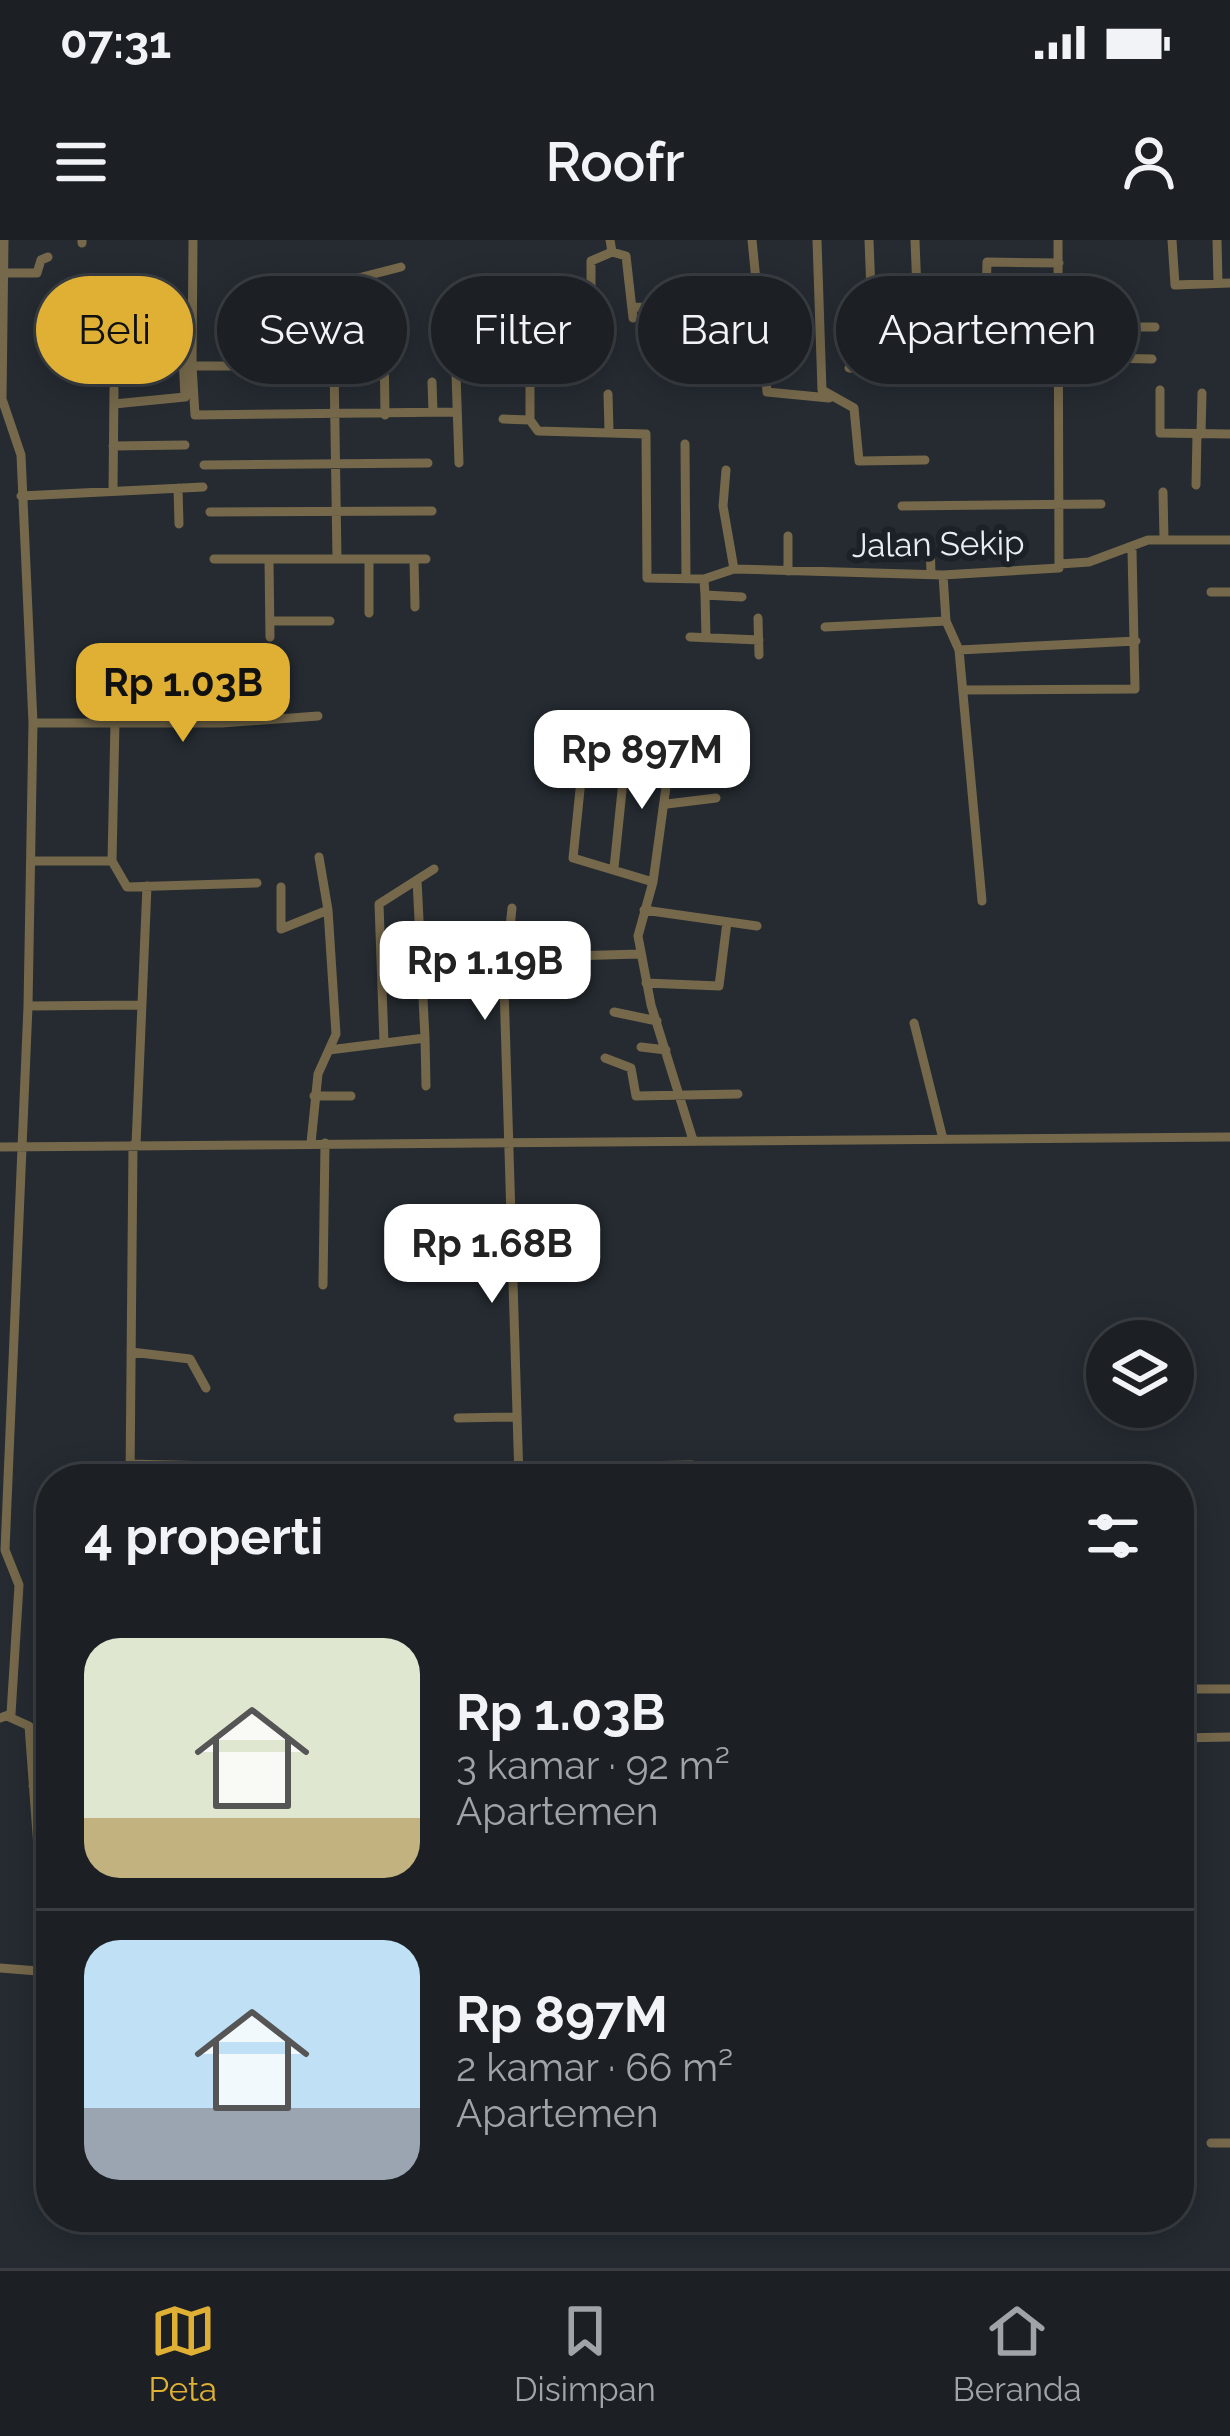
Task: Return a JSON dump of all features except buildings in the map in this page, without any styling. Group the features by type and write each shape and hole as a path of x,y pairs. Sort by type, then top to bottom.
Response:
{"street":[{"path":"4,240 3,408 17,430 33,723 28,1006 4,1550 19,1585 5,1718 29,1726 36,1836"},
{"path":"192,276 193,240"},
{"path":"752,240 766,392 842,398"},
{"path":"817,240 821,386 855,410 859,461 925,460"},
{"path":"869,240 870,276"},
{"path":"915,240 916,276"},
{"name":"Jalan Sekip","path":"1058,240 1059,276"},
{"path":"1172,240 1175,285 1224,283 1217,240"},
{"path":"591,276 591,261 611,246 626,256 633,313 638,313"},
{"path":"4,273 38,273 40,260 48,257"},
{"path":"987,276 987,262 1059,263"},
{"path":"362,276 401,267"},
{"path":"1138,328 1155,328"},
{"path":"1138,358 1152,358"},
{"path":"114,404 182,399 185,384"},
{"path":"192,384 195,415 455,412"},
{"path":"334,384 337,560"},
{"path":"385,384 385,415"},
{"path":"432,384 433,412"},
{"path":"456,384 459,464"},
{"name":"Jalan Sekip","path":"734,569 937,574 1060,564 1060,384"},
{"path":"530,386 530,420 538,430 648,436 647,578 704,579 734,569 723,506 726,470"},
{"path":"113,491 114,389"},
{"path":"1160,390 1160,433 1230,434"},
{"path":"1196,485 1202,392"},
{"path":"608,394 609,431"},
{"path":"571,416 572,431"},
{"path":"503,419 530,420"},
{"path":"685,444 686,578"},
{"path":"113,446 185,445"},
{"path":"204,465 428,463"},
{"path":"178,488 178,524"},
{"path":"21,496 203,488"},
{"path":"1163,492 1164,539"},
{"path":"902,506 1101,504"},
{"path":"210,512 432,511"},
{"path":"788,536 788,571"},
{"path":"1060,564 1164,539 1230,540"},
{"path":"930,542 946,620 959,650 982,901"},
{"path":"964,690 1135,689 1132,550"},
{"path":"214,559 420,559 415,607"},
{"path":"369,559 369,613"},
{"path":"269,560 270,637"},
{"path":"704,579 706,638"},
{"path":"1211,592 1230,592"},
{"path":"705,595 742,597"},
{"path":"758,618 759,655"},
{"path":"825,628 946,620"},
{"path":"271,621 330,621"},
{"path":"690,637 759,640"},
{"path":"959,650 1136,641"},
{"path":"218,648 223,723"},
{"path":"33,723 223,723 318,716"},
{"path":"115,722 112,861 124,886 257,883"},
{"path":"572,858 585,741"},
{"path":"614,868 626,752"},
{"path":"684,803 668,772 667,804 644,910 640,954 693,1140"},
{"path":"667,804 716,798"},
{"path":"557,854 653,882"},
{"path":"311,1143 314,1096 336,1034 328,910 319,857"},
{"path":"31,861 112,861"},
{"path":"384,1043 379,904 434,869"},
{"path":"417,880 426,1086"},
{"path":"130,1464 135,1145 147,886"},
{"path":"281,887 281,929 328,910"},
{"path":"512,908 504,987 519,1464"},
{"path":"644,910 758,926"},
{"path":"646,983 719,986 727,922"},
{"path":"568,956 640,954"},
{"path":"28,1006 141,1005"},
{"path":"614,1012 657,1022"},
{"path":"914,1023 943,1138"},
{"path":"329,1050 425,1038"},
{"path":"641,1047 666,1050"},
{"path":"604,1058 631,1068 633,1095 739,1094"},
{"path":"314,1096 351,1096"},
{"path":"0,1147 1230,1137"},
{"path":"323,1285 325,1143"},
{"path":"0,1271 17,1271"},
{"path":"131,1352 190,1359 206,1388"},
{"path":"458,1418 517,1418"},
{"path":"1194,1689 1230,1689"},
{"path":"1194,1738 1230,1737"},
{"path":"0,1968 36,1968"},
{"path":"1211,2143 1230,2143"}]}
